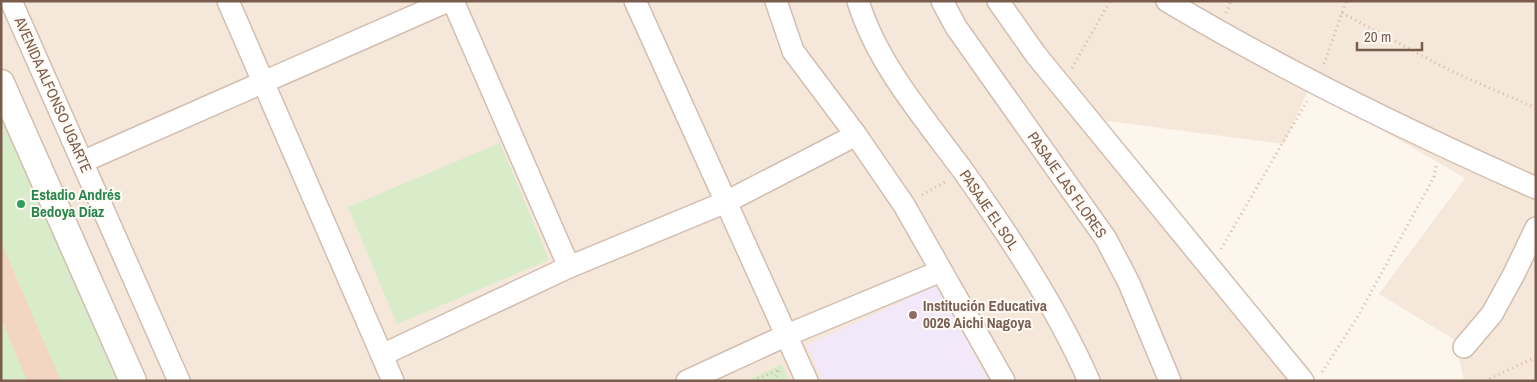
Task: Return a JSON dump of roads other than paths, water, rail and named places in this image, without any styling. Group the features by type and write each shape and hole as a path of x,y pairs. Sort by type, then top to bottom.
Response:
{"street":[{"name":"AVENIDA ALFONSO UGARTE","path":"11,1 179,381"},
{"path":"228,1 393,381"},
{"path":"82,162 448,1"},
{"path":"453,1 568,267"},
{"path":"635,1 807,381"},
{"path":"776,1 793,51 856,135 904,205 1004,381"},
{"name":"PASAJE EL SOL","path":"858,1 875,46 908,96 970,181 1037,282 1089,381"},
{"name":"PASAJE LAS FLORES","path":"942,1 956,27 1106,240 1129,283 1170,381"},
{"path":"998,1 1036,54 1210,267 1312,377"},
{"path":"1167,1 1220,33 1316,85 1395,122 1440,146 1536,188"},
{"path":"1,83 133,381"},
{"path":"382,355 568,267 726,202 856,135"},
{"path":"1464,347 1492,314 1536,228"},
{"path":"687,381 787,335 941,271"}],"place":[{"name":"Estadio Andrés Bedoya Díaz","path":"21,204"},
{"name":"Institución Educativa 0026 Aichi Nagoya","path":"913,315"}]}
